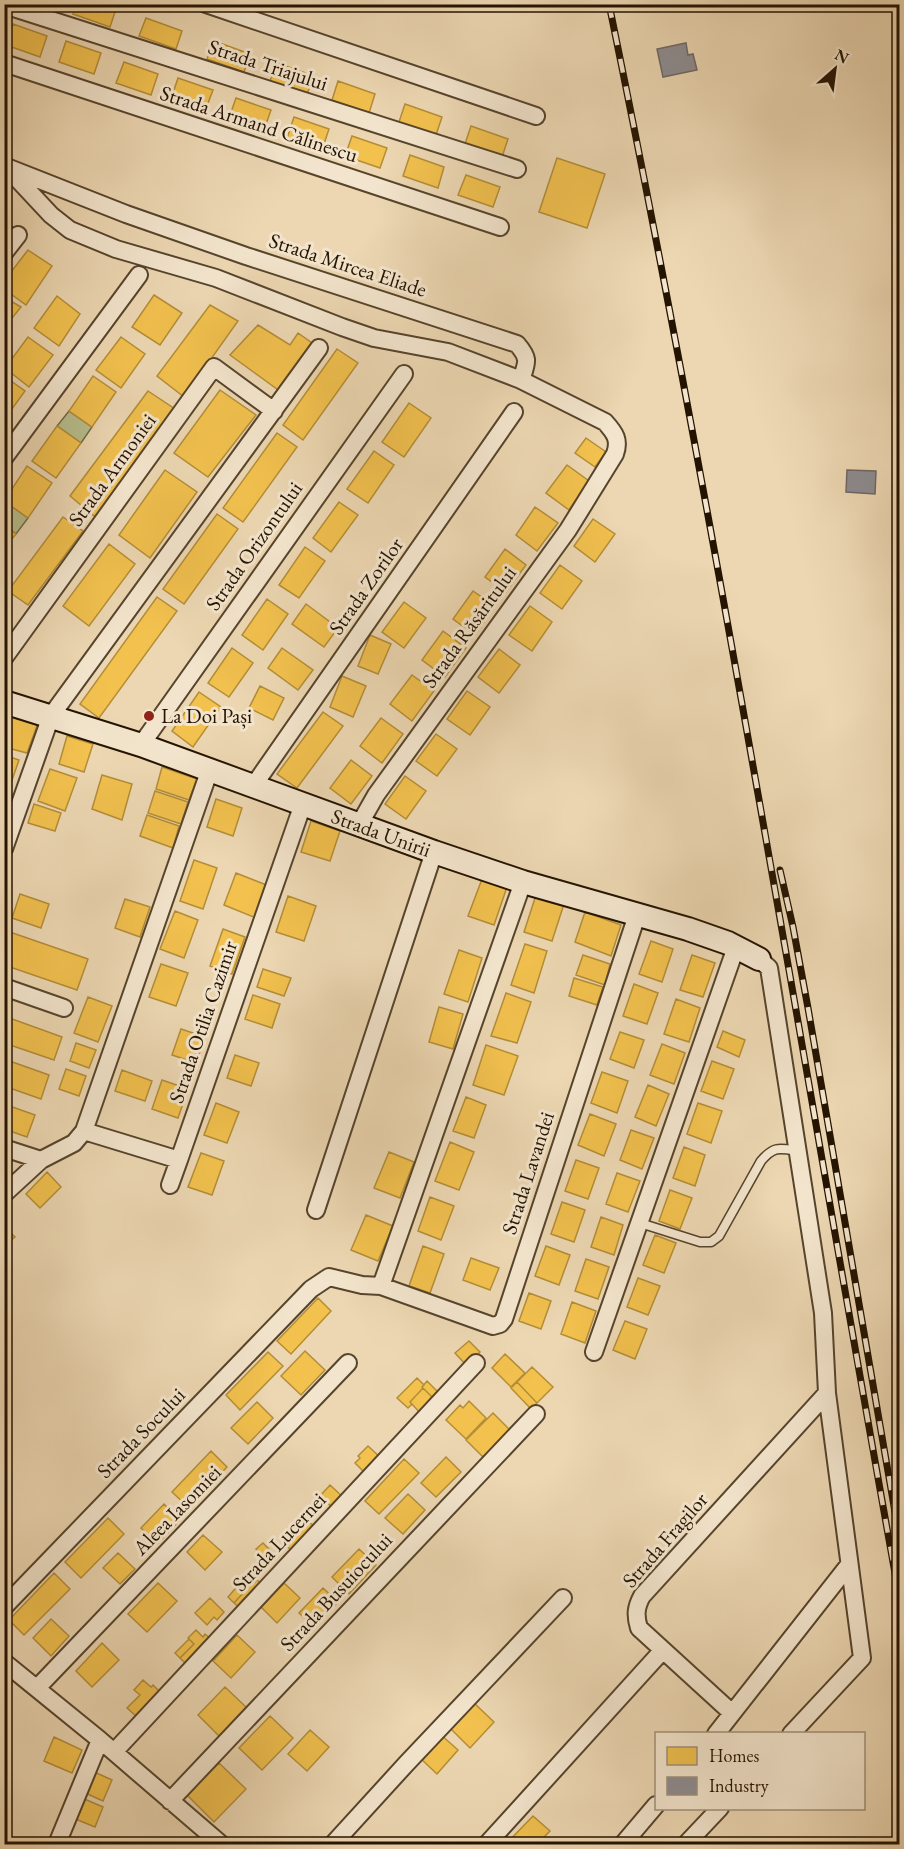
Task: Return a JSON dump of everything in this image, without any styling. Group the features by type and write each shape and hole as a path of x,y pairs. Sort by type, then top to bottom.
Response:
{"street":[{"name":"Strada Triajului","path":"4,4 517,169"},
{"path":"206,4 536,116"},
{"name":"Strada Armand Călinescu","path":"4,63 500,227"},
{"path":"5,166 51,215 70,230 116,249 216,278 374,338 448,352 521,380"},
{"name":"Strada Mircea Eliade","path":"5,166 126,214 235,252 518,344 525,353 527,361 521,380"},
{"path":"4,253 18,235"},
{"path":"4,458 140,275"},
{"path":"4,849 51,717 319,348"},
{"name":"Strada Armoniei","path":"4,658 214,367 274,411"},
{"name":"Strada Orizontului","path":"141,745 404,374"},
{"name":"Strada Răsăritului","path":"358,825 376,795 568,530 615,454 618,445 615,433 605,422 521,380"},
{"name":"Strada Zorilor","path":"254,785 514,412"},
{"name":"Strada Unirii","path":"4,702 141,745 358,825 523,882 688,929 736,947 759,959"},
{"path":"4,1194 41,1160 74,1143 84,1131 210,769"},
{"name":"Strada Otilia Cazimir","path":"170,1185 303,804"},
{"path":"316,1210 434,852"},
{"path":"381,1286 523,882"},
{"name":"Strada Lavandei","path":"381,1286 493,1326 500,1324 504,1319 637,915"},
{"path":"594,1352 736,947"},
{"path":"759,959 769,968 823,1313 827,1393 848,1566 862,1658 792,1732"},
{"path":"4,987 64,1008"},
{"path":"84,1131 179,1160"},
{"path":"4,1148 41,1160"},
{"name":"Strada Socului","path":"4,1607 311,1289 329,1277 362,1285 381,1286"},
{"name":"Aleea Iasomiei","path":"38,1688 348,1363"},
{"name":"Strada Lucernei","path":"114,1752 476,1363"},
{"name":"Strada Fragilor","path":"732,1713 639,1628 636,1606 642,1596 827,1393"},
{"name":"Strada Busuiocului","path":"170,1802 536,1414"},
{"path":"718,1732 848,1566"},
{"path":"333,1845 562,1598"},
{"path":"487,1845 663,1650"},
{"path":"4,1662 100,1740 221,1845"},
{"path":"57,1845 100,1740"},
{"path":"630,1842 655,1808"},
{"path":"686,1845 719,1810"}],"lane":[{"path":"640,1223 700,1242 711,1242 719,1236 761,1161 770,1150 781,1148 798,1151"}],"green space":[{"path":"69,411 92,427 81,443 57,426"},
{"path":"5,501 28,518 16,534 5,525"}],"building: Homes":[{"path":"77,4 103,4 116,9 110,27 73,14"},
{"path":"146,18 182,31 176,49 139,36"},
{"path":"13,24 47,36 40,57 6,45"},
{"path":"66,41 101,53 94,74 59,62"},
{"path":"214,41 250,54 244,72 207,59"},
{"path":"124,62 158,74 151,95 116,83"},
{"path":"277,63 314,76 307,94 270,81"},
{"path":"178,78 213,90 205,111 171,99"},
{"path":"338,81 375,94 369,113 332,100"},
{"path":"236,98 271,110 264,130 229,118"},
{"path":"405,104 442,117 436,135 399,122"},
{"path":"294,117 329,129 322,150 287,138"},
{"path":"471,126 508,139 502,157 465,144"},
{"path":"352,136 387,148 380,168 345,156"},
{"path":"410,155 444,167 438,188 403,176"},
{"path":"557,158 605,174 587,228 539,212"},
{"path":"466,175 500,187 493,207 458,195"},
{"path":"28,250 52,266 26,305 4,289 4,281"},
{"path":"154,295 182,313 160,345 132,327"},
{"path":"57,296 80,314 59,346 34,328"},
{"path":"4,297 21,307 4,328"},
{"path":"210,305 238,321 184,397 157,376"},
{"path":"258,325 290,345 298,333 319,348 281,392 230,355"},
{"path":"28,337 53,355 29,387 5,368"},
{"path":"121,337 145,354 121,388 96,370"},
{"path":"337,349 358,363 303,440 283,425"},
{"path":"4,376 25,391 4,420"},
{"path":"93,376 116,392 92,427 69,411"},
{"path":"220,390 256,415 208,477 174,453"},
{"path":"148,391 178,411 99,520 70,496"},
{"path":"409,403 431,418 404,457 382,442"},
{"path":"57,426 81,443 56,478 32,461"},
{"path":"277,433 297,447 243,522 223,508"},
{"path":"586,438 606,452 595,467 575,453"},
{"path":"374,451 394,465 368,503 347,489"},
{"path":"567,465 589,481 569,510 546,493"},
{"path":"27,466 52,483 28,518 4,501"},
{"path":"165,470 197,492 150,558 119,535"},
{"path":"339,502 358,515 331,552 313,538"},
{"path":"535,507 558,523 537,551 516,535"},
{"path":"217,514 238,529 184,604 163,589"},
{"path":"63,517 83,531 28,605 8,591"},
{"path":"593,519 615,534 595,562 574,546"},
{"path":"4,525 16,534 4,549"},
{"path":"109,544 135,564 89,626 63,606"},
{"path":"305,547 325,561 299,598 279,585"},
{"path":"505,549 526,565 506,592 485,577"},
{"path":"560,565 582,581 562,609 540,593"},
{"path":"473,591 495,606 475,635 453,619"},
{"path":"157,597 177,611 99,718 80,704"},
{"path":"267,599 288,614 263,650 242,635"},
{"path":"404,602 426,618 404,648 382,632"},
{"path":"306,604 338,628 324,647 292,624"},
{"path":"530,606 552,622 532,651 509,635"},
{"path":"443,631 466,648 445,677 422,660"},
{"path":"370,635 391,644 378,674 358,666"},
{"path":"232,648 253,663 229,697 208,683"},
{"path":"282,648 313,670 298,690 268,668"},
{"path":"499,649 520,665 499,693 478,677"},
{"path":"412,675 434,691 412,721 390,704"},
{"path":"342,676 366,686 353,717 330,707"},
{"path":"260,686 284,698 273,720 249,708"},
{"path":"467,691 490,707 470,735 447,719"},
{"path":"199,692 221,707 193,747 172,731"},
{"path":"323,712 343,726 297,788 277,774"},
{"path":"6,715 38,723 27,753 4,747"},
{"path":"381,718 403,734 382,763 360,746"},
{"path":"436,734 457,749 437,776 416,761"},
{"path":"67,736 93,744 84,772 59,764"},
{"path":"4,755 19,760 11,783 4,780"},
{"path":"351,760 372,776 351,804 330,788"},
{"path":"162,767 197,779 189,800 156,789"},
{"path":"50,769 77,778 65,811 38,801"},
{"path":"102,775 132,784 122,820 92,809"},
{"path":"405,776 426,791 406,819 385,804"},
{"path":"155,791 188,802 181,824 148,813"},
{"path":"216,799 242,808 233,836 207,827"},
{"path":"34,804 61,813 55,831 28,823"},
{"path":"147,815 179,826 173,848 140,836"},
{"path":"311,821 340,831 330,861 301,852"},
{"path":"194,860 217,868 203,909 180,901"},
{"path":"236,873 269,886 256,918 224,905"},
{"path":"482,879 507,887 494,925 468,916"},
{"path":"20,894 49,904 41,928 12,918"},
{"path":"536,895 564,904 552,941 524,932"},
{"path":"288,896 316,906 304,941 276,932"},
{"path":"125,899 150,907 140,937 115,928"},
{"path":"175,911 198,920 184,958 160,949"},
{"path":"585,912 621,925 611,956 575,942"},
{"path":"223,929 245,937 232,974 210,966"},
{"path":"4,930 88,959 77,990 4,965"},
{"path":"651,941 673,949 662,982 639,974"},
{"path":"525,944 547,951 534,993 511,985"},
{"path":"459,950 482,958 468,1002 444,994"},
{"path":"583,955 610,964 605,985 576,975"},
{"path":"692,955 715,963 703,997 680,990"},
{"path":"161,964 188,973 176,1006 149,997"},
{"path":"263,969 291,978 284,996 257,987"},
{"path":"574,978 603,987 597,1005 569,996"},
{"path":"634,984 658,993 647,1024 623,1016"},
{"path":"506,993 531,1002 517,1043 491,1036"},
{"path":"253,995 280,1004 272,1028 245,1019"},
{"path":"88,997 112,1006 98,1042 74,1033"},
{"path":"676,999 700,1008 689,1042 664,1034"},
{"path":"439,1007 463,1014 453,1049 429,1042"},
{"path":"4,1016 62,1037 54,1060 4,1043"},
{"path":"181,1029 205,1037 196,1063 172,1055"},
{"path":"723,1031 745,1040 739,1057 717,1047"},
{"path":"620,1032 644,1040 634,1068 610,1059"},
{"path":"76,1043 96,1050 89,1068 70,1061"},
{"path":"662,1044 685,1053 674,1084 650,1075"},
{"path":"486,1045 518,1056 504,1095 473,1085"},
{"path":"235,1055 259,1063 251,1086 227,1078"},
{"path":"4,1059 49,1075 41,1099 4,1086"},
{"path":"712,1061 734,1069 723,1099 701,1091"},
{"path":"66,1069 86,1076 79,1096 59,1089"},
{"path":"122,1070 152,1081 145,1101 115,1091"},
{"path":"602,1072 628,1081 617,1113 591,1103"},
{"path":"162,1080 188,1089 178,1118 152,1109"},
{"path":"648,1085 669,1094 656,1126 635,1117"},
{"path":"466,1097 486,1105 474,1138 453,1131"},
{"path":"216,1103 239,1112 227,1143 204,1135"},
{"path":"698,1103 722,1111 711,1143 687,1134"},
{"path":"4,1104 35,1115 27,1137 4,1129"},
{"path":"590,1114 616,1124 604,1156 578,1145"},
{"path":"631,1130 654,1138 642,1169 620,1160"},
{"path":"450,1142 474,1152 459,1190 435,1181"},
{"path":"684,1147 705,1155 695,1186 673,1178"},
{"path":"389,1152 414,1162 400,1198 374,1188"},
{"path":"201,1153 224,1161 212,1195 188,1187"},
{"path":"576,1160 599,1168 588,1199 565,1191"},
{"path":"47,1172 61,1187 40,1208 26,1194"},
{"path":"617,1173 640,1181 628,1212 606,1204"},
{"path":"670,1190 692,1198 680,1229 659,1221"},
{"path":"430,1197 454,1206 441,1240 418,1231"},
{"path":"562,1202 585,1210 574,1242 551,1234"},
{"path":"366,1215 393,1226 378,1261 351,1250"},
{"path":"601,1217 623,1225 614,1255 591,1247"},
{"path":"4,1226 15,1237 4,1246"},
{"path":"655,1235 676,1243 664,1273 643,1265"},
{"path":"423,1246 444,1254 430,1293 409,1286"},
{"path":"546,1246 570,1255 559,1285 535,1276"},
{"path":"471,1258 499,1268 490,1290 463,1280"},
{"path":"586,1259 609,1267 598,1299 575,1291"},
{"path":"638,1278 660,1286 648,1315 627,1307"},
{"path":"529,1293 551,1301 541,1329 519,1321"},
{"path":"318,1298 331,1311 291,1354 277,1341"},
{"path":"572,1302 596,1311 585,1343 561,1334"},
{"path":"625,1321 647,1329 635,1359 613,1350"},
{"path":"469,1341 480,1352 466,1365 455,1353"},
{"path":"305,1351 325,1370 301,1395 281,1376"},
{"path":"268,1352 283,1366 240,1410 226,1395"},
{"path":"505,1354 525,1373 511,1387 492,1368"},
{"path":"532,1367 553,1387 537,1403 517,1382"},
{"path":"417,1378 424,1385 408,1408 397,1398"},
{"path":"427,1381 441,1395 436,1401 422,1387"},
{"path":"517,1382 537,1403 531,1409 511,1388"},
{"path":"423,1388 436,1401 422,1415 410,1402"},
{"path":"469,1401 486,1418 466,1439 446,1420 460,1405 463,1408"},
{"path":"257,1402 273,1418 248,1444 231,1428"},
{"path":"493,1413 512,1432 485,1459 466,1440"},
{"path":"368,1446 381,1458 366,1474 355,1463 360,1458 358,1456"},
{"path":"211,1451 227,1467 188,1507 172,1492"},
{"path":"446,1457 461,1472 436,1497 421,1483"},
{"path":"404,1459 419,1473 379,1514 365,1501"},
{"path":"330,1485 344,1498 334,1509 320,1496"},
{"path":"408,1494 425,1510 403,1534 385,1518"},
{"path":"164,1504 180,1520 157,1544 141,1528"},
{"path":"108,1518 124,1534 81,1578 65,1562"},
{"path":"304,1519 316,1527 294,1552 285,1545 294,1535 291,1533"},
{"path":"203,1535 222,1552 205,1570 187,1552"},
{"path":"263,1543 274,1554 268,1561 256,1549"},
{"path":"359,1549 376,1565 349,1594 332,1577"},
{"path":"118,1553 135,1569 120,1584 103,1568"},
{"path":"54,1573 70,1589 24,1635 9,1620"},
{"path":"250,1577 263,1585 241,1609 234,1603 245,1591 242,1587"},
{"path":"241,1582 245,1591 234,1603 228,1597"},
{"path":"158,1583 177,1601 147,1632 128,1614"},
{"path":"284,1583 300,1598 277,1623 261,1607"},
{"path":"323,1588 338,1602 314,1627 299,1613"},
{"path":"210,1598 224,1612 217,1620 214,1617 207,1625 195,1613"},
{"path":"51,1619 69,1636 51,1656 33,1638"},
{"path":"196,1630 203,1637 205,1634 212,1640 187,1665 180,1658 194,1644 188,1638"},
{"path":"237,1635 255,1652 231,1678 213,1661"},
{"path":"189,1639 194,1644 180,1658 175,1653"},
{"path":"102,1643 119,1660 92,1687 76,1671"},
{"path":"143,1680 151,1687 153,1685 161,1693 137,1717 127,1708 140,1695 134,1690"},
{"path":"225,1687 247,1708 220,1737 198,1715"},
{"path":"473,1702 494,1722 470,1748 449,1727"},
{"path":"270,1716 293,1738 262,1770 239,1748"},
{"path":"310,1730 329,1747 307,1771 288,1754"},
{"path":"440,1734 458,1750 437,1774 419,1757"},
{"path":"54,1737 82,1750 72,1773 44,1761"},
{"path":"219,1763 246,1789 214,1822 187,1795"},
{"path":"92,1771 112,1780 103,1801 83,1792"},
{"path":"82,1798 103,1807 95,1827 73,1818"},
{"path":"533,1816 550,1831 537,1844 506,1844"}],"building: Industry":[{"path":"686,43 688,55 693,54 697,70 663,77 657,49"},
{"path":"847,470 876,471 875,494 846,492"}],"railway":[{"path":"609,4 724,602 900,1601"},
{"path":"780,870 808,1008 900,1541"}],"place":[{"name":"La Doi Pași","path":"149,716"}]}
